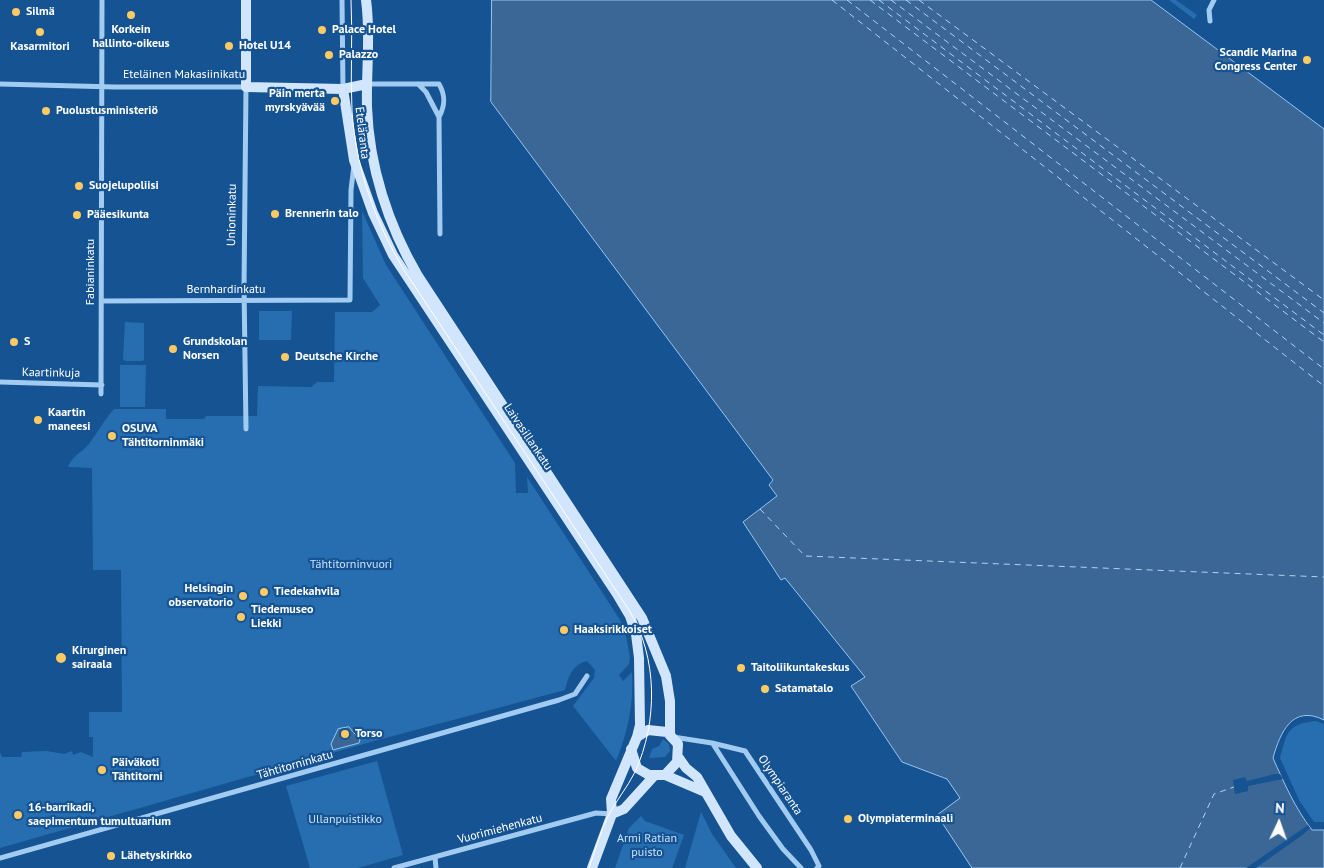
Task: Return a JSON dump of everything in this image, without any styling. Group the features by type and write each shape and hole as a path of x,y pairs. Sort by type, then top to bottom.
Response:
{"main road":[{"name":"Unioninkatu","path":"246,0 246,87"},
{"name":"Eteläranta","path":"366,0 368,124 374,162"},
{"name":"Eteläinen Makasiinikatu","path":"246,87 343,88 367,84"},
{"name":"Eteläranta","path":"343,88 354,160"},
{"name":"Laivasillankatu","path":"354,160 373,213 398,263 630,616 636,634 639,658 640,714 634,742 633,759 637,768 644,773 660,775"},
{"name":"Laivasillankatu","path":"374,162 394,228 413,268 642,618 666,676 672,735 678,744 679,758"},
{"path":"634,742 644,732 653,729 672,735"},
{"name":"Laivasillankatu","path":"592,868 612,814 610,799 634,742"},
{"path":"612,814 624,809 660,775 672,770 679,758 686,768 697,777 731,836 757,868"},
{"path":"660,775 705,792"}],"street":[{"name":"Fabianinkatu","path":"102,0 102,394"},
{"name":"Eteläranta","path":"342,0 343,88"},
{"path":"1210,21 1209,10 1214,0"},
{"name":"Eteläinen Makasiinikatu","path":"0,84 246,87"},
{"path":"367,84 439,84 444,97 444,107 439,118 440,234"},
{"path":"418,84 426,92 439,118"},
{"name":"Unioninkatu","path":"246,87 244,300 246,429"},
{"name":"Eteläranta","path":"350,300 350,190 354,160"},
{"name":"Bernhardinkatu","path":"102,301 350,300"},
{"name":"Kaartinkuja","path":"0,382 102,384"},
{"name":"Tähtitorninkatu","path":"0,858 559,700 575,694 587,676"},
{"name":"Olympiaranta","path":"672,735 744,752 811,850 819,866 817,868"},
{"path":"712,743 758,816 801,868"},
{"name":"Vuorimiehenkatu","path":"394,868 596,813 612,814"},
{"path":"435,857 436,868"}],"green space":[{"path":"1169,0 1176,0 1197,15 1194,19"},
{"name":"Tähtitorninvuori","path":"362,211 386,265 515,463 516,493 528,493 527,477 624,626 630,657 629,664 619,675 623,681 632,672 632,695 627,728 616,761 573,706 594,678 595,670 587,661 575,668 565,690 367,743 0,848 0,752 2,757 21,757 22,752 47,751 64,754 72,751 73,755 81,752 93,757 93,737 89,737 89,712 122,712 121,570 93,570 92,468 68,467 70,463 88,445 114,409 166,409 166,419 204,419 206,416 257,416 258,386 311,387 317,382 334,382 335,312 372,312 380,305 363,278"},
{"path":"259,311 292,311 291,340 259,340"},
{"path":"125,322 144,323 143,361 125,361 123,359"},
{"path":"120,365 146,365 145,407 120,407"},
{"path":"1316,721 1324,724 1324,822 1314,822 1299,800 1280,758 1284,742 1290,731 1299,724"},
{"path":"663,739 669,744 670,751 665,757 649,758 652,749 659,746"},
{"name":"Ullanpuistikko","path":"377,761 403,855 358,868 310,868 286,786"},
{"name":"Armi Ratian puisto","path":"701,812 712,834 736,868 685,868"},
{"name":"Armi Ratian puisto","path":"641,816 645,821 684,835 672,868 615,868 629,828"}],"shaded area":[{"path":"492,0 1151,0 1324,129 1324,720 1313,716 1296,718 1289,724 1279,739 1273,758 1290,795 1306,822 1312,830 1324,830 1324,868 972,868 937,815 960,798 947,779 902,762 851,686 865,677 785,578 781,580 743,522 777,496 769,485 773,480 491,102"},
{"path":"349,727 360,740 359,743 333,750 331,744 338,729"}],"pier":[{"path":"1280,774 1283,779 1248,786 1248,791 1235,794 1233,780 1245,777 1247,781"},
{"path":"1308,825 1310,828 1305,833 1256,868 1246,868"}],"ferry route":[{"path":"832,0 1324,386"},
{"path":"847,0 1324,369"},
{"path":"870,0 1324,342"},
{"path":"879,0 1324,335"},
{"path":"891,0 1324,323"},
{"path":"906,0 1324,313"},
{"path":"919,0 1324,300"},
{"path":"760,509 805,556 1324,577"},
{"path":"1180,868 1214,794 1234,787"}],"tram line":[{"path":"351,0 351,97 354,132 363,174 384,233 404,270 629,610 639,628 645,648 650,669 651,711 643,753 635,772 607,818 589,868"}],"place":[{"name":"Silmä","path":"16,12"},
{"name":"Korkein hallinto-oikeus","path":"131,15"},
{"name":"Palace Hotel","path":"322,30"},
{"name":"Kasarmitori","path":"40,32"},
{"name":"Hotel U14","path":"229,46"},
{"name":"Palazzo","path":"329,55"},
{"name":"Scandic Marina Congress Center","path":"1307,60"},
{"name":"Päin merta myrskyävää","path":"335,101"},
{"name":"Puolustusministeriö","path":"46,111"},
{"name":"Suojelupoliisi","path":"79,186"},
{"name":"Brennerin talo","path":"275,214"},
{"name":"Pääesikunta","path":"77,215"},
{"name":"S","path":"14,342"},
{"name":"Grundskolan Norsen","path":"173,349"},
{"name":"Deutsche Kirche","path":"285,357"},
{"name":"Kaartin maneesi","path":"38,420"},
{"name":"OSUVA Tähtitorninmäki","path":"112,436"},
{"name":"Tiedekahvila","path":"264,592"},
{"name":"Helsingin observatorio","path":"243,596"},
{"name":"Tiedemuseo Liekki","path":"241,617"},
{"name":"Haaksirikkoiset","path":"564,630"},
{"name":"Kirurginen sairaala","path":"61,658"},
{"name":"Taitoliikuntakeskus","path":"741,668"},
{"name":"Satamatalo","path":"765,689"},
{"name":"Torso","path":"345,734"},
{"name":"Päiväkoti Tähtitorni","path":"102,770"},
{"name":"16-barrikadi, saepimentum tumultuarium","path":"18,815"},
{"name":"Olympiaterminaali","path":"848,819"},
{"name":"Lähetyskirkko","path":"111,856"}]}
